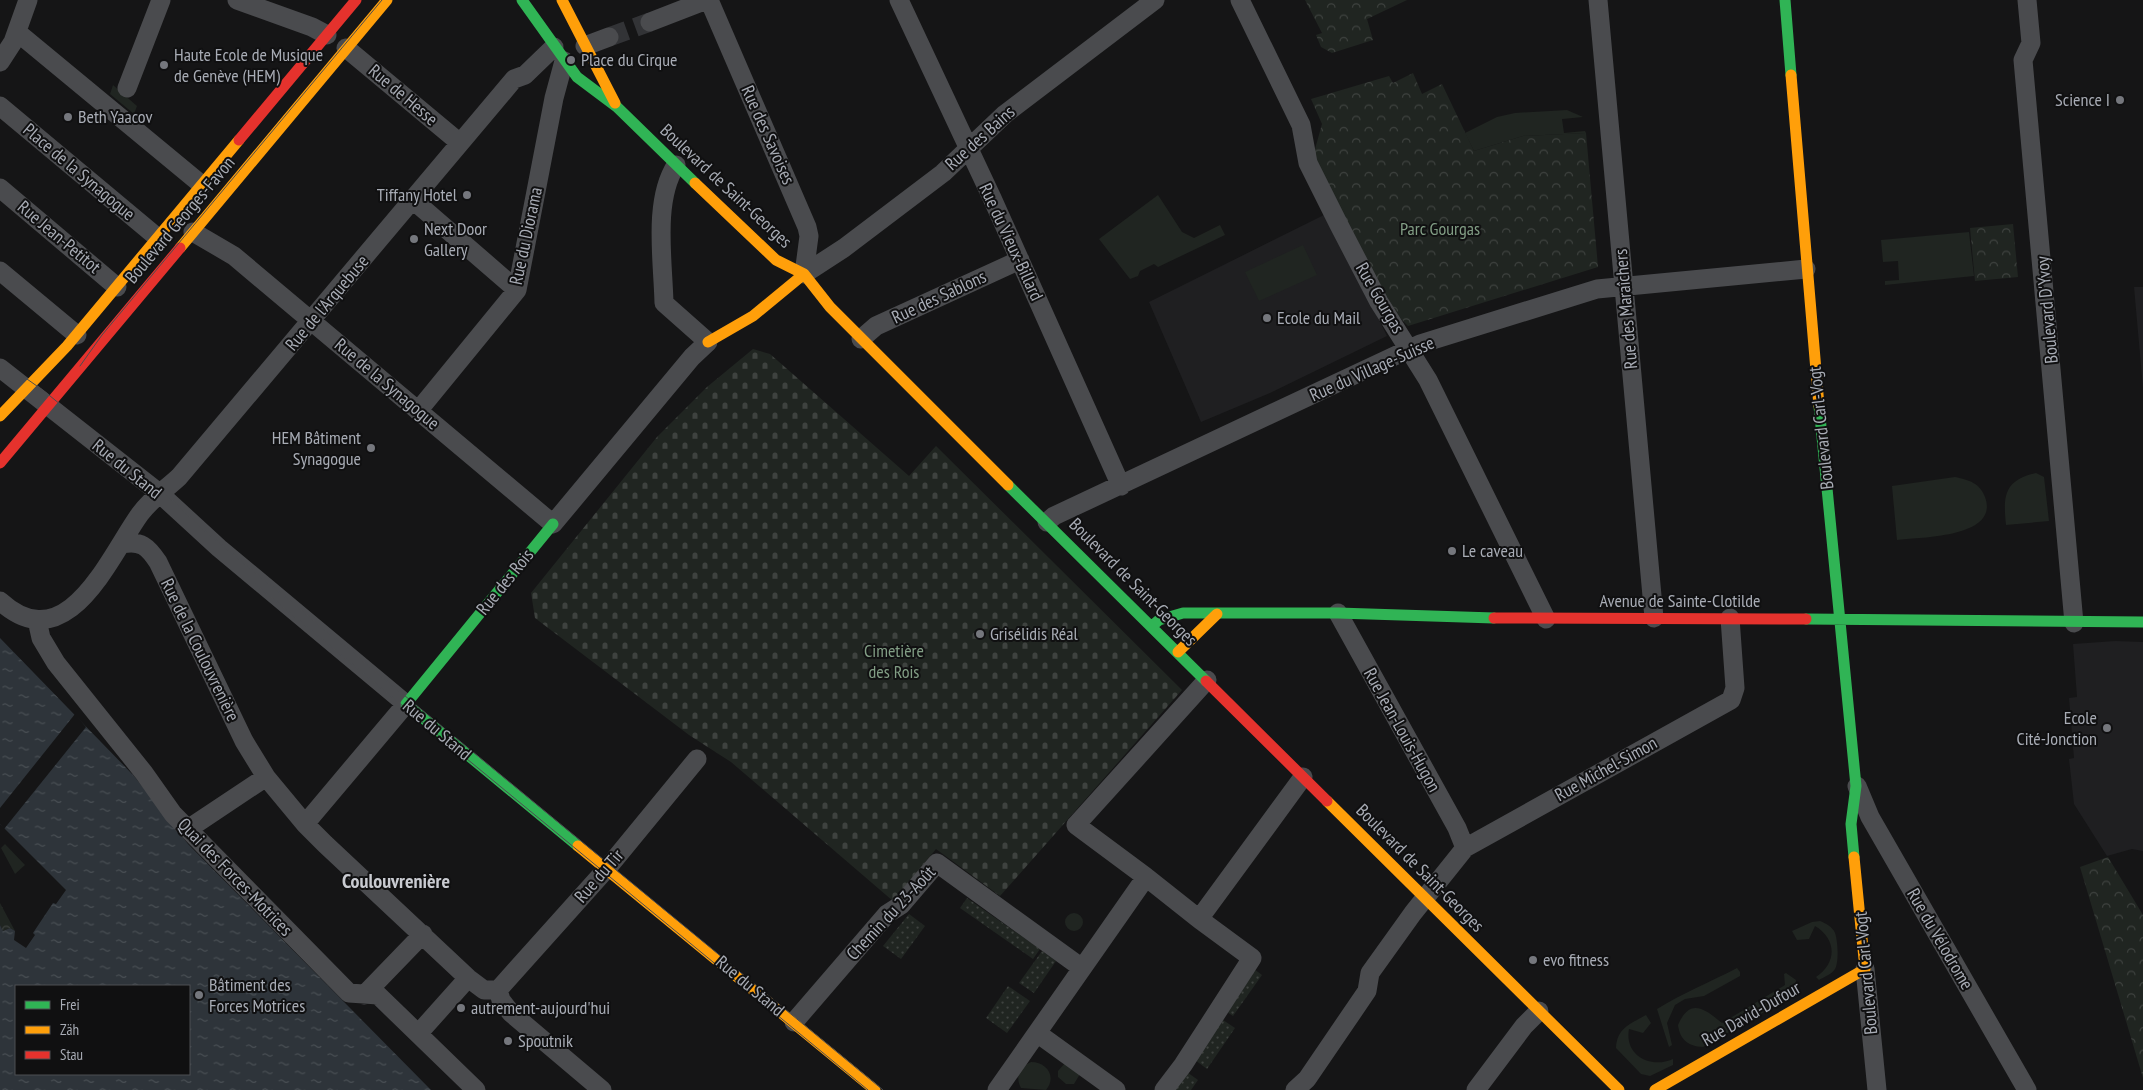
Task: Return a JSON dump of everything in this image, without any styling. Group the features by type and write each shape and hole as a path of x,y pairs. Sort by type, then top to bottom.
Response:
{"street":[{"path":"0,62 17,32 28,0"},
{"path":"127,88 161,0"},
{"path":"238,0 327,34"},
{"name":"Boulevard Georges-Favon","path":"0,416 77,335 356,0"},
{"name":"Boulevard Georges-Favon","path":"0,463 387,0"},
{"path":"522,0 559,54 588,87 617,107"},
{"path":"562,0 617,107"},
{"path":"650,22 708,0"},
{"name":"Rue des Savoises","path":"708,0 806,222 809,236 804,274"},
{"name":"Rue du Vieux-Billard","path":"899,0 1020,260 1121,486"},
{"name":"Rue des Bains","path":"804,274 859,236 943,172 1005,114 1155,0"},
{"name":"Rue Gourgas","path":"1240,0 1301,124 1308,163 1378,302 1410,350 1451,425 1546,619"},
{"name":"Rue des Maraîchers","path":"1598,0 1654,618"},
{"name":"Boulevard Carl-Vogt","path":"1785,0 1806,269 1856,786 1851,824 1877,1090"},
{"name":"Boulevard D'Yvoy","path":"2027,0 2031,42 2023,60 2074,622"},
{"path":"17,32 202,185"},
{"path":"585,46 609,37"},
{"name":"Rue de Hesse","path":"346,48 460,143"},
{"name":"Rue de l'Arquebuse","path":"36,620 54,618 71,609 108,567 141,513 158,492 179,477 514,79 525,75 559,54"},
{"name":"Rue du Diorama","path":"418,410 517,290 554,98 559,54"},
{"name":"Place de la Synagogue","path":"0,106 158,238"},
{"name":"Boulevard de Saint-Georges","path":"617,107 763,249 776,260 804,274 830,306 861,339 1619,1090"},
{"path":"676,165 668,178 662,202 664,302 708,342"},
{"name":"Rue Jean-Petitot","path":"0,188 118,287"},
{"path":"413,200 517,290"},
{"name":"Rue de la Synagogue","path":"194,232 234,256 553,524"},
{"name":"Rue des Sablons","path":"861,339 876,326 1020,260"},
{"name":"Rue du Village-Suisse","path":"1047,522 1054,516 1420,344 1597,289 1806,269"},
{"path":"0,271 77,335"},
{"name":"Rue des Rois","path":"305,824 692,357 708,342 753,316 804,274"},
{"name":"Rue du Stand","path":"0,368 158,492 219,548 606,868 800,1016 875,1090"},
{"name":"Rue de la Coulouvrenière","path":"122,544 136,542 143,544 158,562 244,741 266,777 305,824 468,978 484,990 498,990"},
{"path":"0,602 14,612 36,620"},
{"name":"Avenue de Sainte-Clotilde","path":"1152,626 1159,620 1183,614 1338,614 1546,619 1730,618 1841,621 1934,619 2143,622"},
{"path":"1178,652 1217,614"},
{"name":"Rue Jean-Louis-Hugon","path":"1338,614 1457,828 1465,848"},
{"name":"Rue Michel-Simon","path":"1295,1090 1307,1079 1367,991 1370,973 1425,897 1465,848 1731,700 1735,688 1730,618"},
{"name":"Quai des Forces-Motrices","path":"36,620 41,638 56,663 144,773 173,814 349,994 378,995 476,1090"},
{"path":"1164,1090 1183,1065 1252,958 1198,919 1146,876 1076,825 1207,680"},
{"name":"Rue du Tir","path":"498,990 606,868 697,759"},
{"path":"188,830 266,777"},
{"path":"1198,919 1303,777"},
{"name":"Rue du Vélodrome","path":"1856,786 1878,831 2027,1090"},
{"path":"1854,855 1862,840 1878,831"},
{"name":"Chemin du 23-Août","path":"800,1016 887,914 901,906 938,863 1082,968"},
{"path":"997,1090 1146,876"},
{"path":"364,995 423,934"},
{"name":"Rue David-Dufour","path":"1655,1090 1865,969"},
{"path":"418,1034 468,978"},
{"path":"498,990 501,1000 511,1013 598,1089"},
{"path":"1476,1090 1524,1026 1539,1011"},
{"path":"1037,1033 1116,1090"}],"shaded area":[{"name":"Ecole du Mail","path":"1326,214 1387,336 1270,393 1201,422 1149,302"},
{"path":"2134,287 2143,287 2143,388"},
{"name":"Ecole Cité-Jonction","path":"2115,641 2143,642 2143,851 2132,849 2107,856 2074,804 2069,759 2074,758 2069,698 2077,697 2073,644"}],"green space":[{"path":"1305,0 1407,0 1367,19 1373,40 1332,53 1321,47 1316,35 1322,33"},
{"name":"Parc Gourgas","path":"1413,73 1422,94 1442,84 1474,151 1523,136 1586,133 1598,267 1408,326 1382,300 1312,160 1322,124 1311,99 1389,76 1393,83"},
{"path":"113,85 137,106 134,114 110,94"},
{"path":"1567,110 1583,117 1562,119 1564,133 1585,131 1586,133 1523,136 1474,151 1465,133 1497,117 1515,113"},
{"path":"1158,195 1182,232 1194,238 1220,225 1225,235 1158,267 1154,264 1140,271 1138,276 1130,279 1099,239"},
{"path":"2013,224 2018,277 1975,281 1970,228"},
{"path":"1969,232 1974,276 1885,285 1885,281 1899,280 1898,261 1883,262 1881,240"},
{"path":"1303,245 1317,275 1259,301 1245,272"},
{"name":"Cimetière des Rois","path":"753,349 770,354 909,476 936,446 1182,690 1000,896 936,849 893,901 731,762 689,735 535,618 531,593 657,437 707,387"},
{"path":"2036,473 2044,477 2049,521 2006,525 2005,506 2008,491 2017,480"},
{"path":"1955,477 1965,479 1977,485 1983,492 1986,510 1981,521 1970,528 1955,533 1897,540 1892,486"},
{"path":"5,844 25,865 15,874 1,848"},
{"path":"2108,857 2143,915 2143,1078 2080,867"},
{"path":"967,898 1040,949 1033,959 960,908"},
{"path":"0,903 15,931 10,928 3,931 0,925"},
{"path":"1070,913 1078,913 1083,918 1081,929 1070,931 1065,926 1065,918"},
{"path":"909,914 925,926 901,959 883,946"},
{"path":"1820,921 1834,931 1838,957 1834,971 1819,980 1816,977 1828,965 1831,958 1831,944 1822,931 1815,926 1809,939 1797,940 1792,931 1812,922"},
{"path":"1042,951 1056,961 1034,993 1019,983"},
{"path":"1250,966 1262,975 1233,1016 1221,1008"},
{"path":"1737,968 1740,976 1704,996 1685,999 1675,1005 1667,1023 1672,1045 1669,1047 1657,1009"},
{"path":"1786,973 1796,980 1794,995 1703,1047 1689,1044 1681,1035 1678,1025 1683,1016 1693,1008 1710,1013 1722,1023 1785,985 1784,974"},
{"path":"1008,986 1030,1001 1007,1033 986,1018"},
{"path":"1646,1015 1651,1023 1643,1033 1629,1029 1631,1046 1635,1053 1648,1061 1665,1062 1673,1059 1673,1065 1650,1076 1641,1074 1616,1048 1619,1036 1625,1027"},
{"path":"1223,1020 1235,1028 1207,1069 1195,1060"},
{"path":"1031,1062 1046,1067 1049,1071 1051,1080 1046,1090 1021,1088 1018,1080 1019,1073"},
{"path":"1065,1063 1080,1074 1074,1084 1066,1084 1058,1077 1058,1071"},
{"path":"1184,1070 1198,1080 1191,1090 1170,1090"}],"water":[{"path":"0,638 134,776 188,844 431,1090 0,1090 0,925 3,931 10,928 15,931 14,940 26,948 35,935 33,933 53,903 56,904 66,890 0,824"}],"pier":[{"path":"75,714 86,727 4,829 0,824 0,808"}],"tunnel":[{"path":"609,37 650,22"}],"tram line":[{"path":"80,366 102,335 382,0"},
{"path":"0,360 44,391 139,469 205,531 883,1090"},
{"path":"203,541 868,1090"}],"traffic: fast":[{"path":"522,0 577,77 617,107 695,183"},
{"path":"1785,0 1791,75"},
{"path":"1819,406 1856,786 1851,824 1854,857"},
{"path":"1008,485 1206,681"},
{"path":"553,524 406,704 578,846"},
{"path":"1152,626 1159,620 1183,613 1338,613 1494,618"},
{"path":"1806,619 2143,622"}],"traffic: slow":[{"path":"180,248 387,0"},
{"path":"562,0 615,103"},
{"path":"1791,75 1819,406"},
{"path":"0,416 67,346 239,140"},
{"path":"695,183 776,260 804,274 830,307 1008,485"},
{"path":"708,342 753,316 804,274"},
{"path":"1178,652 1217,614"},
{"path":"1327,801 1619,1090"},
{"path":"578,846 875,1090"},
{"path":"1655,1090 1865,969 1854,857"}],"traffic: jam":[{"path":"239,140 356,0"},
{"path":"0,463 180,248"},
{"path":"1494,618 1806,619"},
{"path":"1206,681 1327,801"}],"place":[{"name":"Place du Cirque","path":"571,60"},
{"name":"Haute Ecole de Musique de Genève (HEM)","path":"164,65"},
{"name":"Science I","path":"2120,100"},
{"name":"Beth Yaacov","path":"68,117"},
{"name":"Tiffany Hotel","path":"467,195"},
{"name":"Next Door Gallery","path":"414,239"},
{"name":"Ecole du Mail","path":"1267,318"},
{"name":"HEM Bâtiment Synagogue","path":"371,448"},
{"name":"Le caveau","path":"1452,551"},
{"name":"Grisélidis Réal","path":"980,634"},
{"name":"Ecole Cité-Jonction","path":"2107,728"},
{"name":"evo fitness","path":"1533,960"},
{"name":"Bâtiment des Forces Motrices","path":"199,995"},
{"name":"autrement-aujourd'hui","path":"461,1008"},
{"name":"Spoutnik","path":"508,1041"}],"district":[{"name":"Coulouvrenière","path":"396,881"}]}
